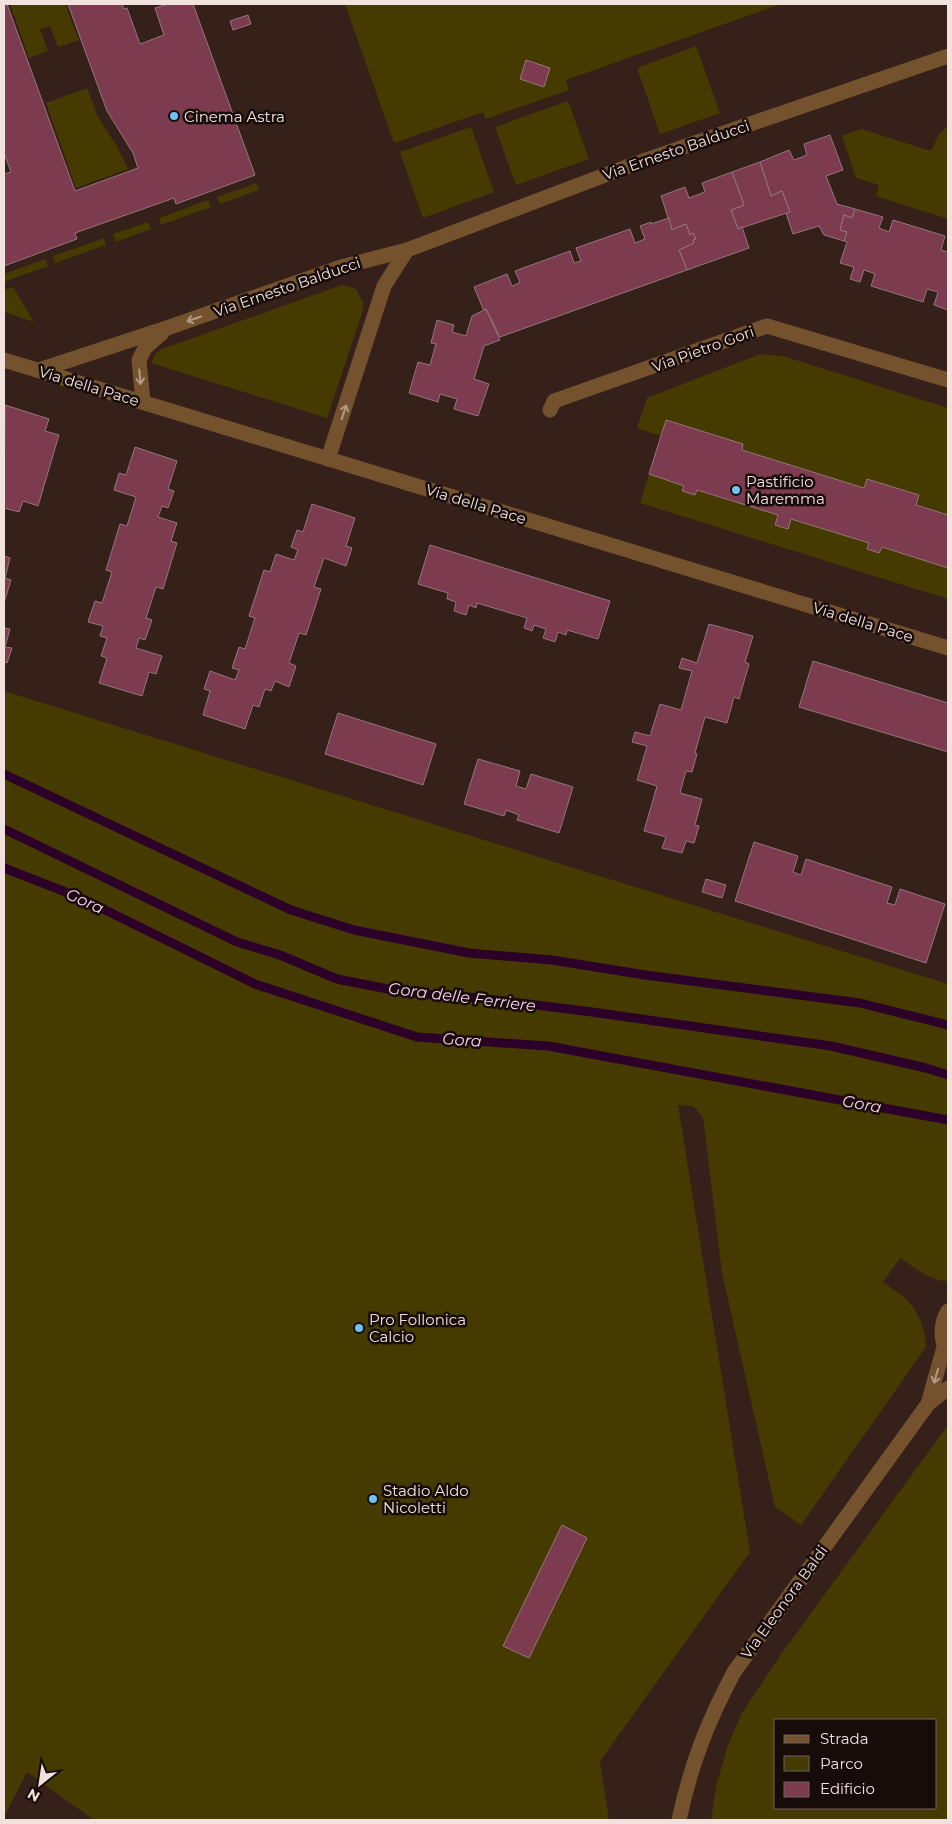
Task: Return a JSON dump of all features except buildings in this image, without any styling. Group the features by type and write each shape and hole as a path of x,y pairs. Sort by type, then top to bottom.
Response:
{"street":[{"name":"Via Ernesto Balducci","path":"39,370 167,328 341,267 407,250 637,163 948,56"},
{"path":"328,459 384,286 407,250"},
{"name":"Via Pietro Gori","path":"550,410 554,401 767,326 948,380"},
{"name":"Via Ernesto Balducci","path":"143,402 139,360 145,348 167,328"},
{"name":"Via della Pace","path":"4,360 948,648"},
{"name":"Via Eleonora Baldi","path":"928,1404 946,1350 941,1332 944,1318 948,1311"},
{"name":"Via Eleonora Baldi","path":"679,1820 686,1788 700,1742 734,1672 928,1404 948,1388"}],"green space":[{"path":"10,4 65,4 79,40 58,47 50,26 40,29 48,51 29,58"},
{"path":"345,4 781,4 566,80 569,90 486,119 483,112 394,143"},
{"path":"696,46 720,113 660,134 637,68"},
{"path":"87,88 97,115 117,146 128,169 76,188 46,103"},
{"path":"568,101 589,159 516,185 495,127"},
{"path":"948,126 948,219 876,196 879,185 856,178 842,136 861,129 931,151 939,134"},
{"path":"471,127 494,192 423,218 400,152"},
{"path":"257,183 259,190 220,204 217,197"},
{"path":"208,200 211,207 161,225 159,218"},
{"path":"148,222 151,229 116,242 113,234"},
{"path":"104,238 106,245 55,263 53,256"},
{"path":"45,259 48,266 4,282 4,274"},
{"path":"342,285 356,289 363,303 363,310 327,418 151,363 156,353 162,349"},
{"path":"13,287 34,322 4,312 4,290"},
{"path":"760,354 783,356 948,408 948,515 916,505 919,495 867,479 864,488 742,450 743,444 666,420 661,436 637,428 647,398"},
{"path":"649,474 684,486 682,491 695,495 697,490 778,515 775,525 787,529 791,519 869,543 867,549 879,553 882,547 948,568 948,599 640,503"},
{"name":"Pro Follonica Calcio","path":"4,691 948,984 948,1281 929,1277 900,1258 883,1282 911,1304 923,1327 926,1347 801,1525 775,1507 722,1273 703,1117 693,1106 678,1105 750,1552 600,1761 609,1820 94,1820 27,1772 4,1817"},
{"path":"948,1425 948,1820 711,1820 716,1786 728,1745 742,1713 782,1653"}],"waterway":[{"path":"4,774 291,910 354,930 469,953 552,960 645,975 860,1003 948,1025"},
{"name":"Gora delle Ferriere","path":"4,829 237,942 280,955 337,979 408,993 480,998 592,1012 831,1046 926,1068 948,1075"},
{"name":"Gora","path":"4,868 81,898 255,984 417,1037 548,1046 948,1120"}],"place":[{"name":"Cinema Astra","path":"174,116"},
{"name":"Pastificio Maremma","path":"736,490"},
{"name":"Pro Follonica Calcio","path":"359,1328"},
{"name":"Stadio Aldo Nicoletti","path":"373,1499"}]}
